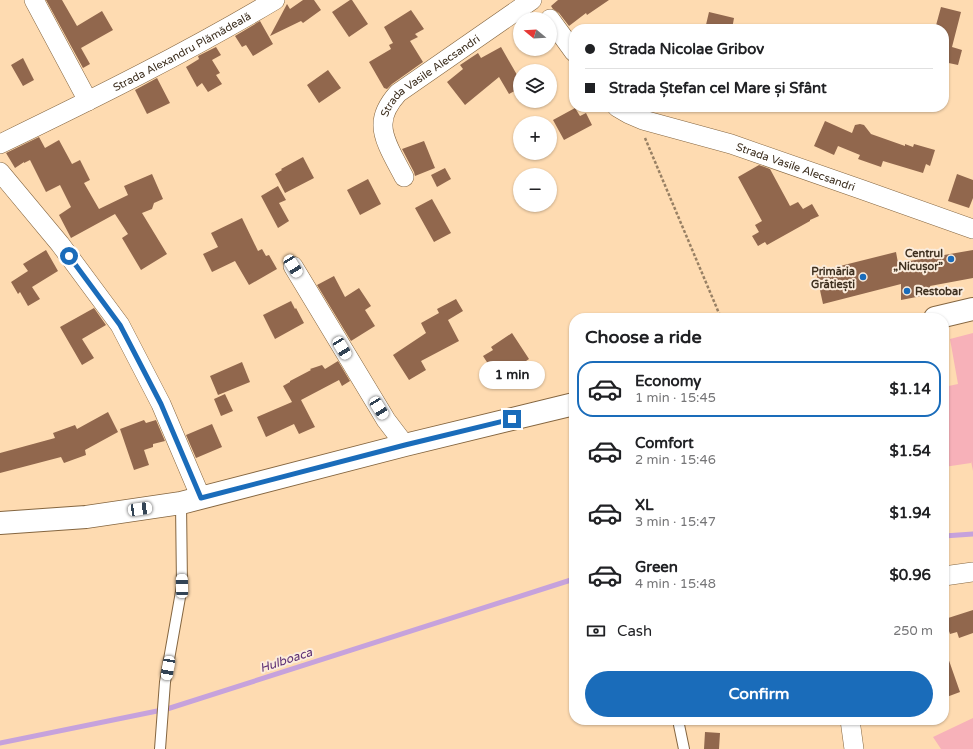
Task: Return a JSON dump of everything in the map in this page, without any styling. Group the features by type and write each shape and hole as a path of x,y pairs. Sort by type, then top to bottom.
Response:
{"street":[{"path":"34,0 88,101"},
{"name":"Strada Alexandru Plămădeală","path":"0,144 160,65 275,0"},
{"name":"Strada Vasile Alecsandri","path":"404,177 391,154 382,125 385,113 391,102 398,94 532,0"},
{"path":"536,0 545,12"},
{"path":"557,29 569,45"},
{"name":"Strada Vasile Alecsandri","path":"626,112 643,120 731,144 973,229"},
{"path":"0,172 60,244 120,325 161,404 191,501"},
{"path":"293,266 379,408 405,445"},
{"path":"949,315 973,309"},
{"path":"0,522 86,517 191,501 405,445 569,405"},
{"path":"949,575 973,572"},
{"path":"851,725 854,749"}],"lane":[{"path":"160,749 165,682 182,586 191,501"},
{"path":"679,725 684,749"}],"path":[{"path":"637,117 719,313"}],"shaded area":[{"path":"973,333 973,471 971,461 971,463 949,466 949,386 958,384 950,339"},
{"path":"973,718 973,749 941,749 933,737"}],"building":[{"path":"46,0 62,0 77,26 102,11 113,30 81,48 90,64 83,68"},
{"path":"303,0 314,0 321,10 303,23 301,21 270,36 287,4 290,9"},
{"path":"352,0 368,24 349,37 332,12"},
{"path":"558,0 609,0 587,15 586,13 572,24 569,24 569,26 559,13 551,6"},
{"path":"941,7 961,12 952,47 962,50 958,65 949,63 949,24 936,24"},
{"path":"411,10 424,29 415,34 418,37 410,41 423,62 387,89 384,88 369,62 391,49 389,45 393,43 384,27"},
{"path":"709,12 734,18 733,24 706,24"},
{"path":"260,21 273,44 253,56 246,45 242,47 235,36"},
{"path":"216,47 221,55 212,60 220,73 216,75 222,84 208,92 202,83 197,87 186,67 199,59 198,56"},
{"path":"501,47 513,68 513,92 509,94 499,77 465,105 447,82 463,69 460,65 478,53 481,58"},
{"path":"23,58 34,80 23,86 11,65"},
{"path":"328,70 341,88 319,103 307,85"},
{"path":"157,78 170,103 147,114 135,90"},
{"path":"569,111 578,112 580,116 586,113 592,125 564,140 557,127 557,118"},
{"path":"825,121 852,133 855,125 864,125 871,134 905,146 905,144 913,147 914,144 935,150 930,166 926,164 923,173 883,161 881,167 858,159 860,155 838,146 834,155 814,146"},
{"path":"39,137 45,148 59,140 72,164 80,160 90,180 84,183 99,209 128,195 124,186 152,174 163,199 154,203 152,209 142,213 167,254 141,270 122,238 128,234 115,214 71,238 59,215 71,207 60,185 46,192 30,160 15,168 6,153"},
{"path":"424,141 435,168 415,176 402,149"},
{"path":"303,157 314,178 285,193 275,174"},
{"path":"759,165 770,169 790,206 798,202 803,209 812,204 819,216 767,245 765,242 758,246 752,236 759,232 755,225 762,221 738,177"},
{"path":"445,168 451,179 437,187 431,175"},
{"path":"957,174 973,180 973,198 969,208 948,201"},
{"path":"368,179 381,204 360,215 347,190"},
{"path":"278,186 286,200 279,203 289,221 278,228 261,196"},
{"path":"432,199 451,233 434,242 415,208"},
{"path":"242,218 258,251 262,249 266,256 269,255 277,269 249,285 235,261 212,272 203,254 218,247 211,233"},
{"path":"46,250 58,271 32,287 40,299 28,306 20,292 18,294 11,282 28,271 23,264"},
{"path":"973,250 973,278 930,286 932,294 901,300 901,284 823,304 816,272 896,252 898,263"},
{"path":"334,276 345,297 359,288 371,306 365,310 375,326 351,341 317,285"},
{"path":"456,299 463,311 448,320 459,341 421,361 426,370 409,380 393,355 426,333 421,323 439,313 437,309"},
{"path":"291,301 304,323 275,339 263,315"},
{"path":"94,308 106,325 82,339 94,358 82,365 60,327"},
{"path":"512,333 529,359 508,373 504,367 494,373 483,356 493,350 491,347"},
{"path":"338,361 350,381 342,386 339,380 301,400 315,427 299,434 294,424 266,437 257,417 292,402 283,386 311,370 310,369 322,365 325,369"},
{"path":"242,362 250,382 218,395 210,376"},
{"path":"225,394 233,411 221,416 214,399"},
{"path":"108,412 118,432 85,450 86,455 64,463 61,457 0,473 0,453 55,438 53,433 75,425 77,429"},
{"path":"144,420 146,423 156,420 165,441 153,444 153,447 144,450 149,465 134,470 120,429"},
{"path":"212,424 222,447 196,458 186,435"},
{"path":"973,610 973,633 959,638 957,632 950,634 949,618"},
{"path":"949,661 960,692 949,696"},
{"path":"705,732 720,733 719,749 704,749"}],"waterway":[{"name":"Hulboaca","path":"949,536 973,534"},
{"name":"Hulboaca","path":"0,743 167,709 569,581"}],"place":[{"name":"Centrul „Nicușor”","path":"951,259"},
{"name":"Primăria Grătiești","path":"863,277"},
{"name":"Restobar","path":"907,291"}],"route":[{"path":"69,256 120,325 161,404 201,498 512,419"}]}
